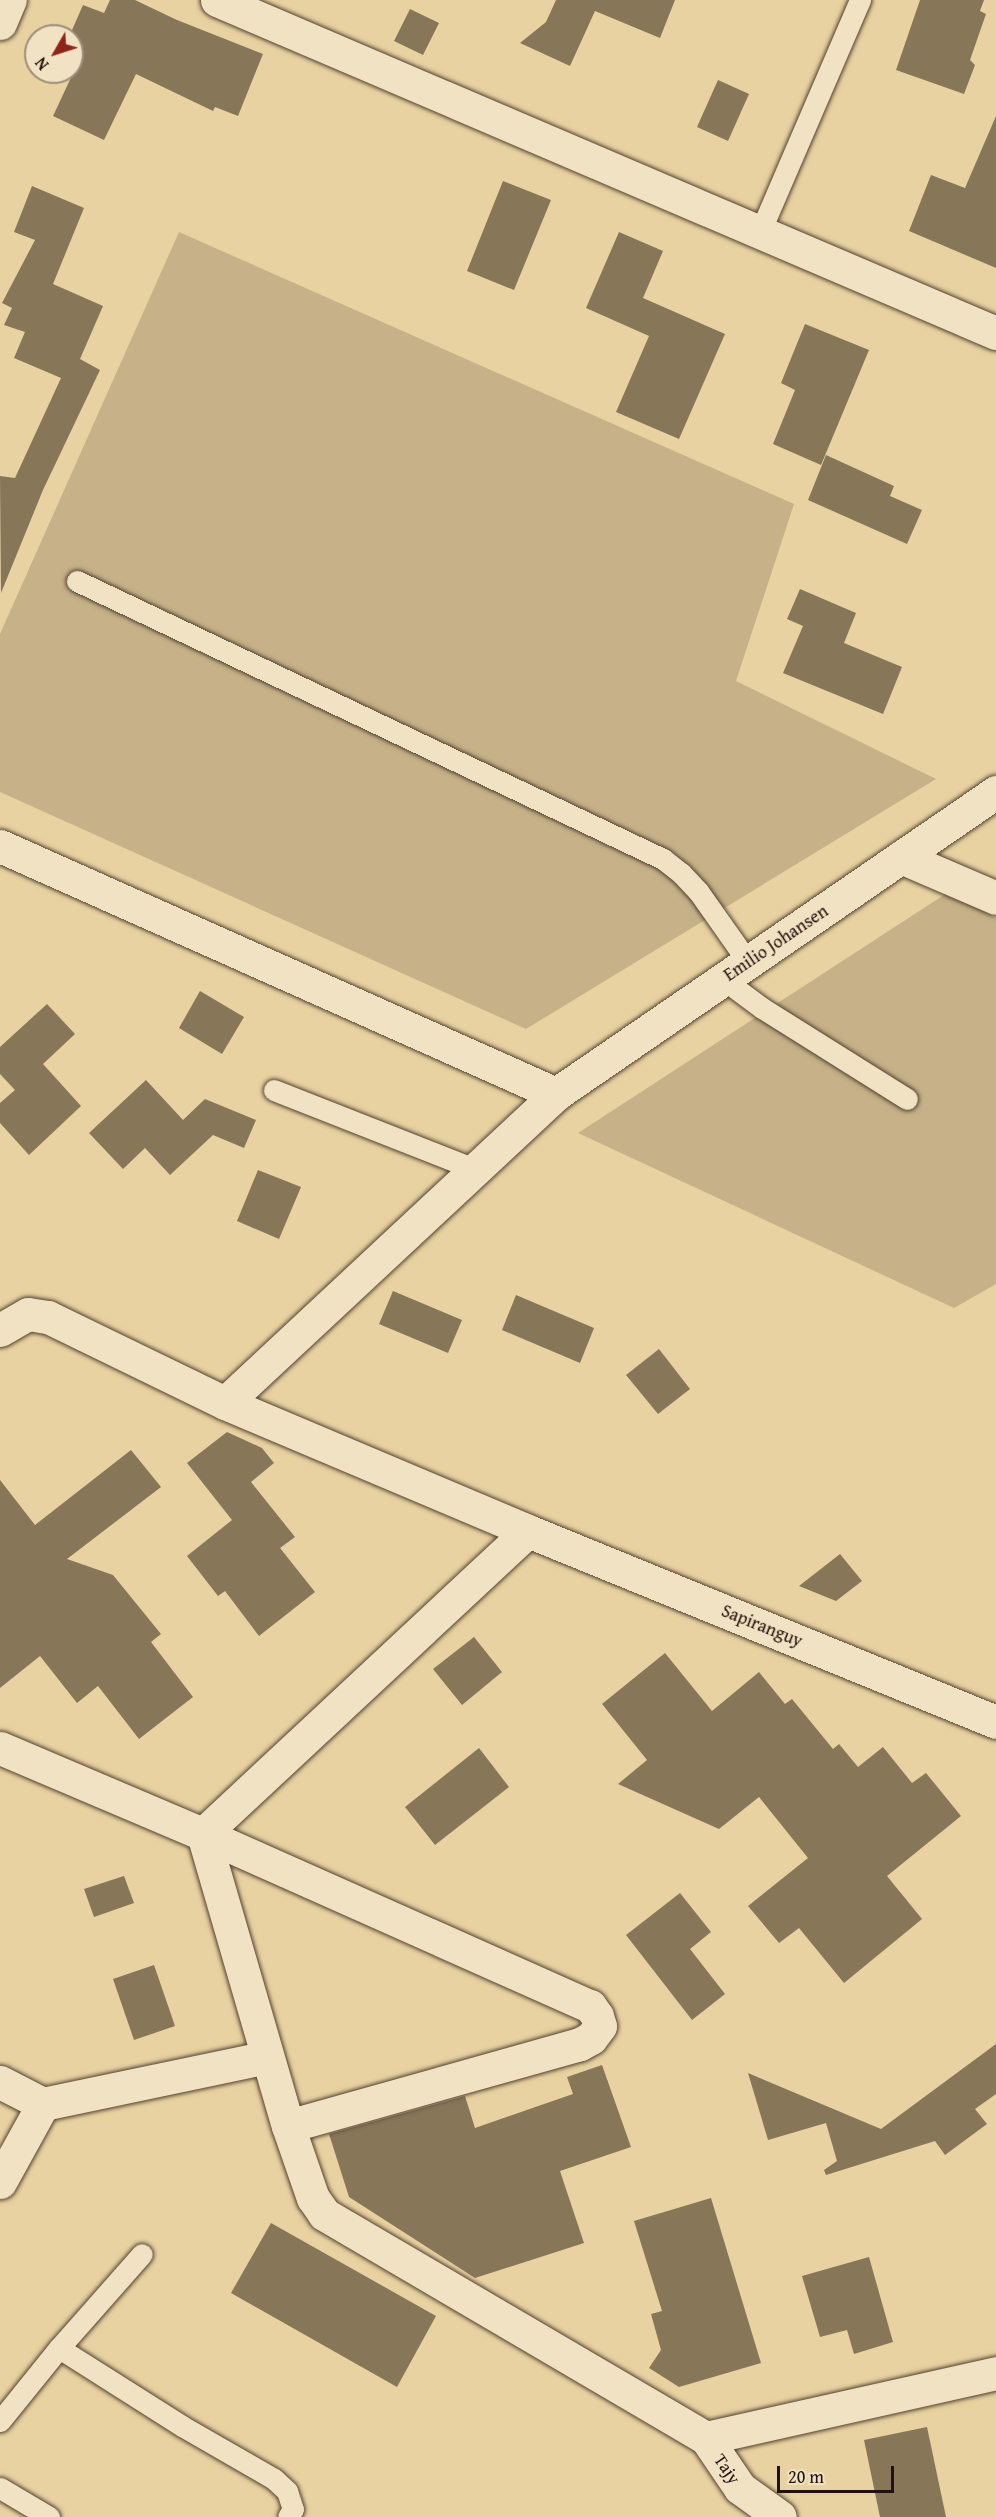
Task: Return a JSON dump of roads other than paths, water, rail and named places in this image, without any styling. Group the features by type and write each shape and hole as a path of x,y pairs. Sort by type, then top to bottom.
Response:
{"street":[{"path":"0,23 9,0"},
{"path":"217,0 996,333"},
{"name":"Emilio Johansen","path":"225,1403 556,1094 996,792"},
{"path":"0,846 556,1094"},
{"path":"901,857 996,897"},
{"name":"Sapiranguy","path":"0,1330 28,1314 48,1317 225,1403 528,1531 996,1722"},
{"path":"203,1834 528,1531"},
{"path":"0,1748 203,1834 590,2006 597,2016 600,2026 591,2038 580,2044 288,2126"},
{"path":"203,1834 288,2126 313,2198 324,2214 706,2438 996,2373"},
{"path":"0,2082 42,2104 267,2057"},
{"path":"0,2182 42,2104"},
{"name":"Tajy","path":"706,2438 740,2488 780,2517"}],"lane":[{"path":"760,232 860,0"},
{"path":"77,581 663,859 681,873 698,891 735,970 762,1008 907,1099"},
{"path":"274,1090 475,1169"},
{"path":"0,2421 59,2348 142,2254"},
{"path":"59,2348 182,2426 274,2479 287,2491 293,2509 288,2517"},
{"path":"0,2488 49,2517"}]}
